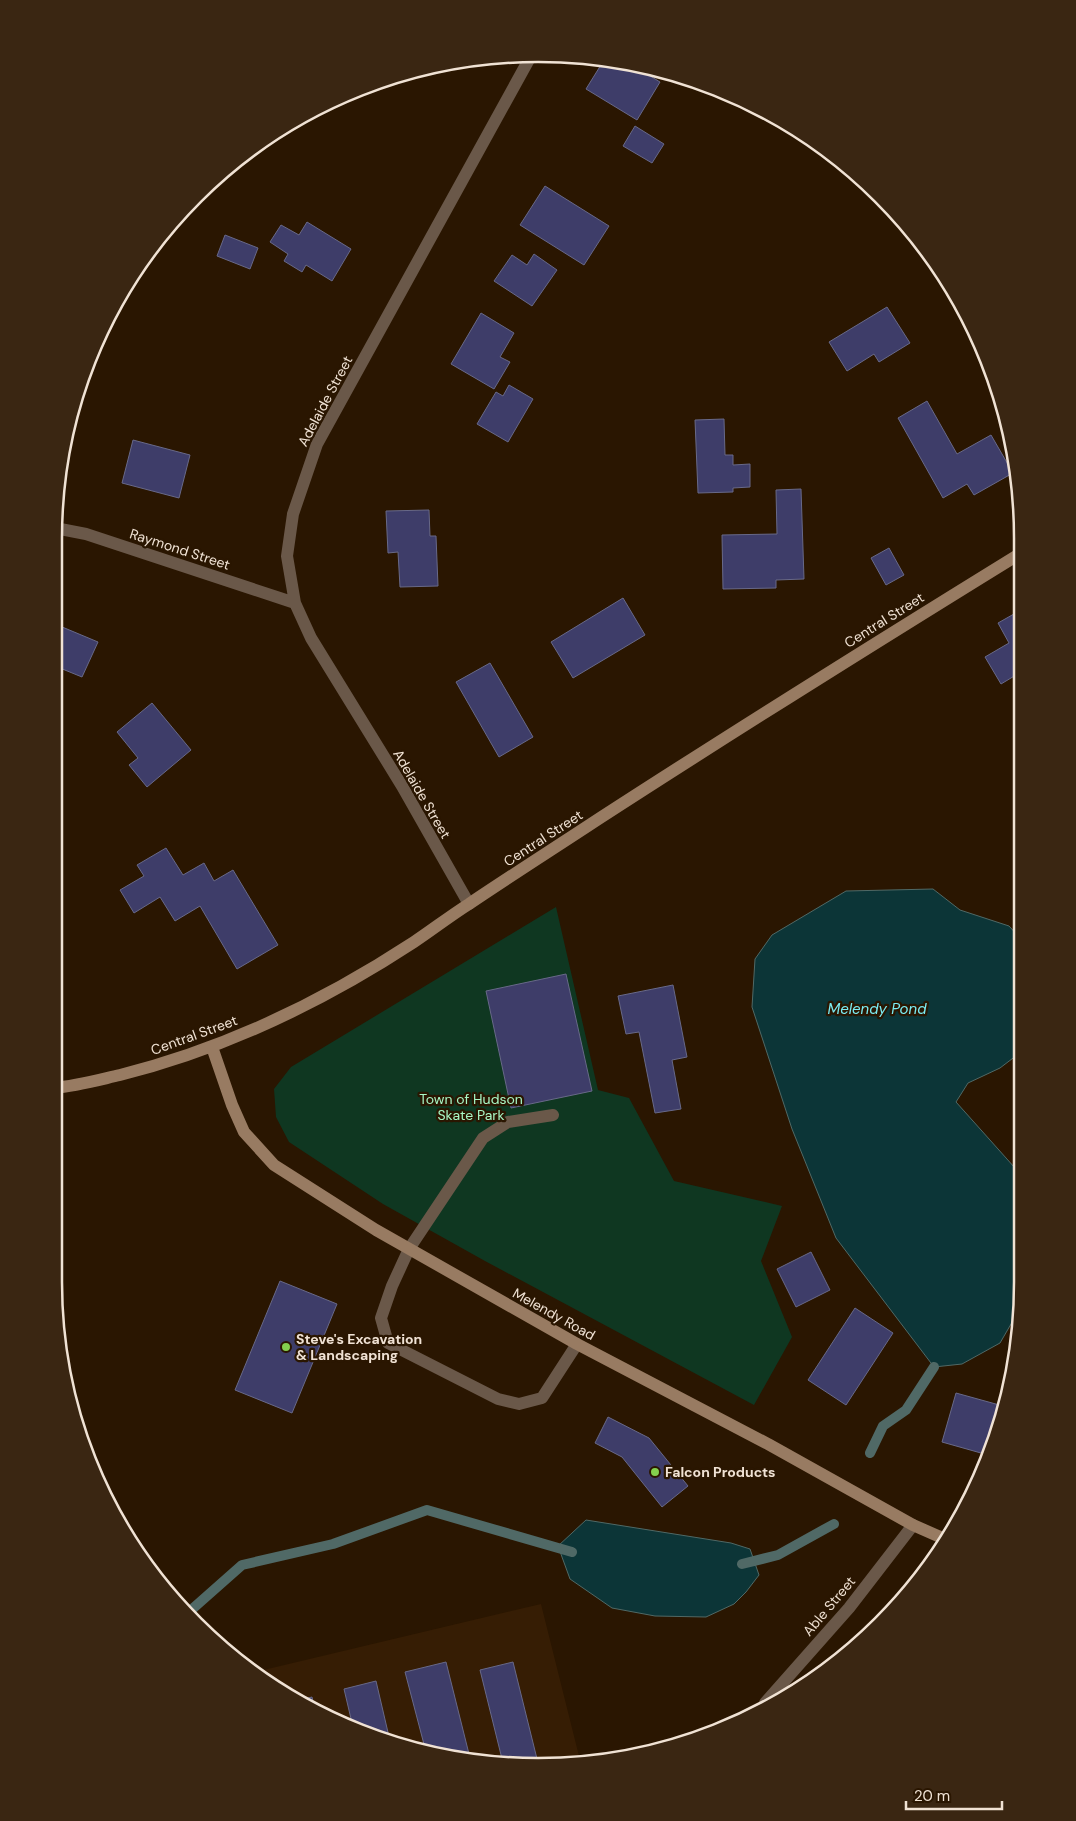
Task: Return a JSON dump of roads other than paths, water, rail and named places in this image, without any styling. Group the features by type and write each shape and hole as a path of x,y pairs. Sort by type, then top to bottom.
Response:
{"street":[{"name":"Adelaide Street","path":"469,904 402,786 335,679 312,638 294,603 287,556 293,514 317,444 527,63"},
{"name":"Raymond Street","path":"63,529 86,534 294,603"},
{"name":"Central Street","path":"62,1087 145,1069 212,1047 286,1014 345,984 413,943 469,904 888,634 1014,557"},
{"name":"Melendy Road","path":"212,1047 232,1105 244,1132 274,1165 376,1230 576,1344 768,1444 913,1525 940,1537"},
{"path":"552,1115 508,1122 482,1138 409,1249 392,1286 382,1318 388,1343 498,1400 519,1404 542,1398 576,1344"},
{"name":"Able Street","path":"769,1699 849,1608 913,1525"}],"water":[{"name":"Melendy Pond","path":"933,889 960,910 1009,926 1014,931 1014,1057 1000,1068 968,1083 956,1102 1014,1167 1014,1283 1011,1324 1000,1343 962,1364 934,1367 836,1238 792,1129 752,1007 755,959 772,935 846,891"},
{"path":"586,1520 731,1543 750,1549 759,1575 734,1604 706,1617 655,1616 612,1608 570,1579 558,1546"}],"waterway":[{"path":"870,1453 883,1426 906,1410 934,1367"},
{"path":"192,1609 242,1565 333,1544 427,1510 572,1552"},
{"path":"742,1564 778,1555 834,1524"}],"place":[{"name":"Steve's Excavation & Landscaping","path":"286,1347"},
{"name":"Falcon Products","path":"655,1472"}],"park label":[{"name":"Town of Hudson Skate Park","path":"471,1108"}]}
